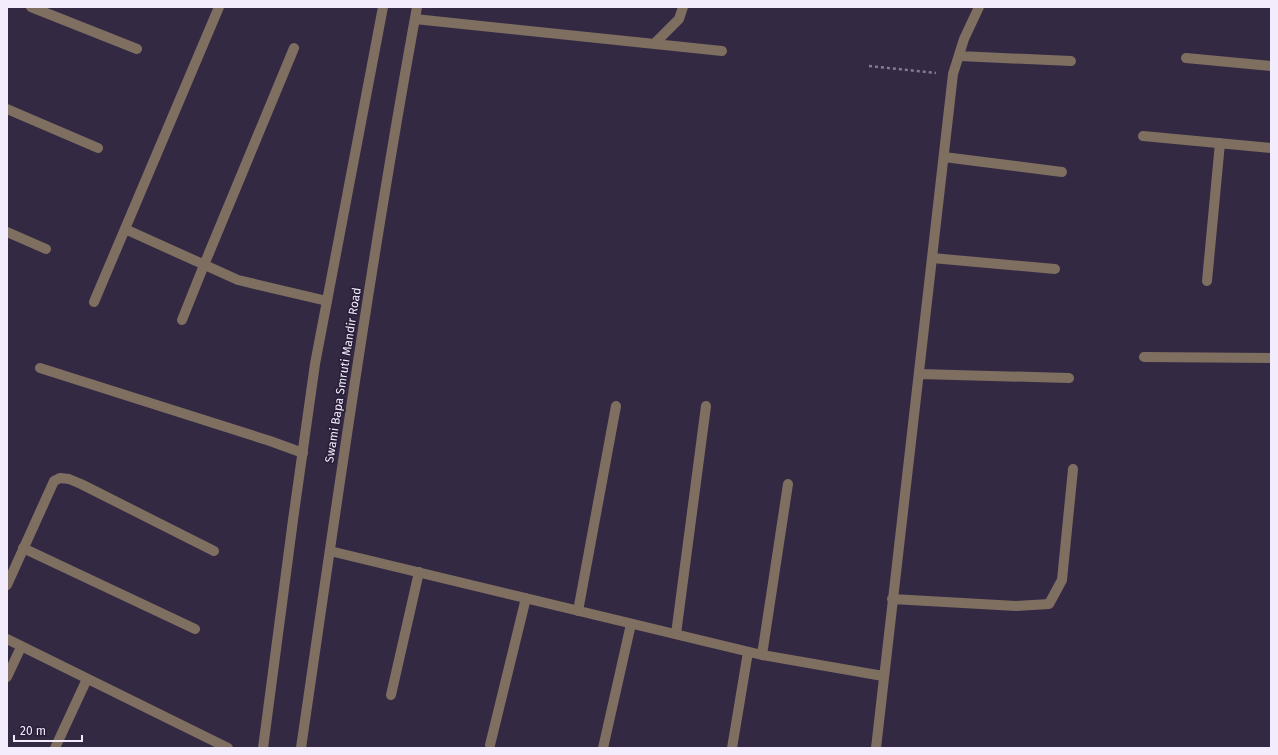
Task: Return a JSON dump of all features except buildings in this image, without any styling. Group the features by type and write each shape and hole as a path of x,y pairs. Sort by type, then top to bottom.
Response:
{"street":[{"path":"31,7 137,49"},
{"path":"94,302 219,7"},
{"path":"263,748 315,364 383,7"},
{"name":"Swami Bapa Smruti Mandir Road","path":"301,748 342,465 397,118 417,7"},
{"path":"654,44 679,19 683,7"},
{"path":"876,748 883,676 953,74 964,39 979,7"},
{"path":"415,19 722,51"},
{"path":"182,320 294,48"},
{"path":"959,56 1072,61"},
{"path":"1186,58 1271,66"},
{"path":"7,109 98,148"},
{"path":"1143,136 1271,148"},
{"path":"1207,281 1220,143"},
{"path":"944,157 1062,172"},
{"path":"125,229 238,280 327,301"},
{"path":"7,232 46,249"},
{"path":"932,258 1055,269"},
{"path":"1144,357 1271,358"},
{"path":"40,368 303,453"},
{"path":"919,374 1069,378"},
{"path":"578,611 616,406"},
{"path":"676,634 706,406"},
{"path":"892,599 1016,606 1049,604 1062,580 1073,469"},
{"path":"7,585 54,481 60,478 69,479 81,484 214,551"},
{"path":"762,655 788,484"},
{"path":"23,548 195,628"},
{"path":"330,551 748,652 883,676"},
{"path":"391,695 420,572"},
{"path":"490,745 526,598"},
{"path":"603,748 631,624"},
{"path":"7,640 228,748"},
{"path":"7,677 21,647"},
{"path":"732,748 748,652"},
{"path":"55,748 86,678"}],"path":[{"path":"869,66 953,74"}]}
